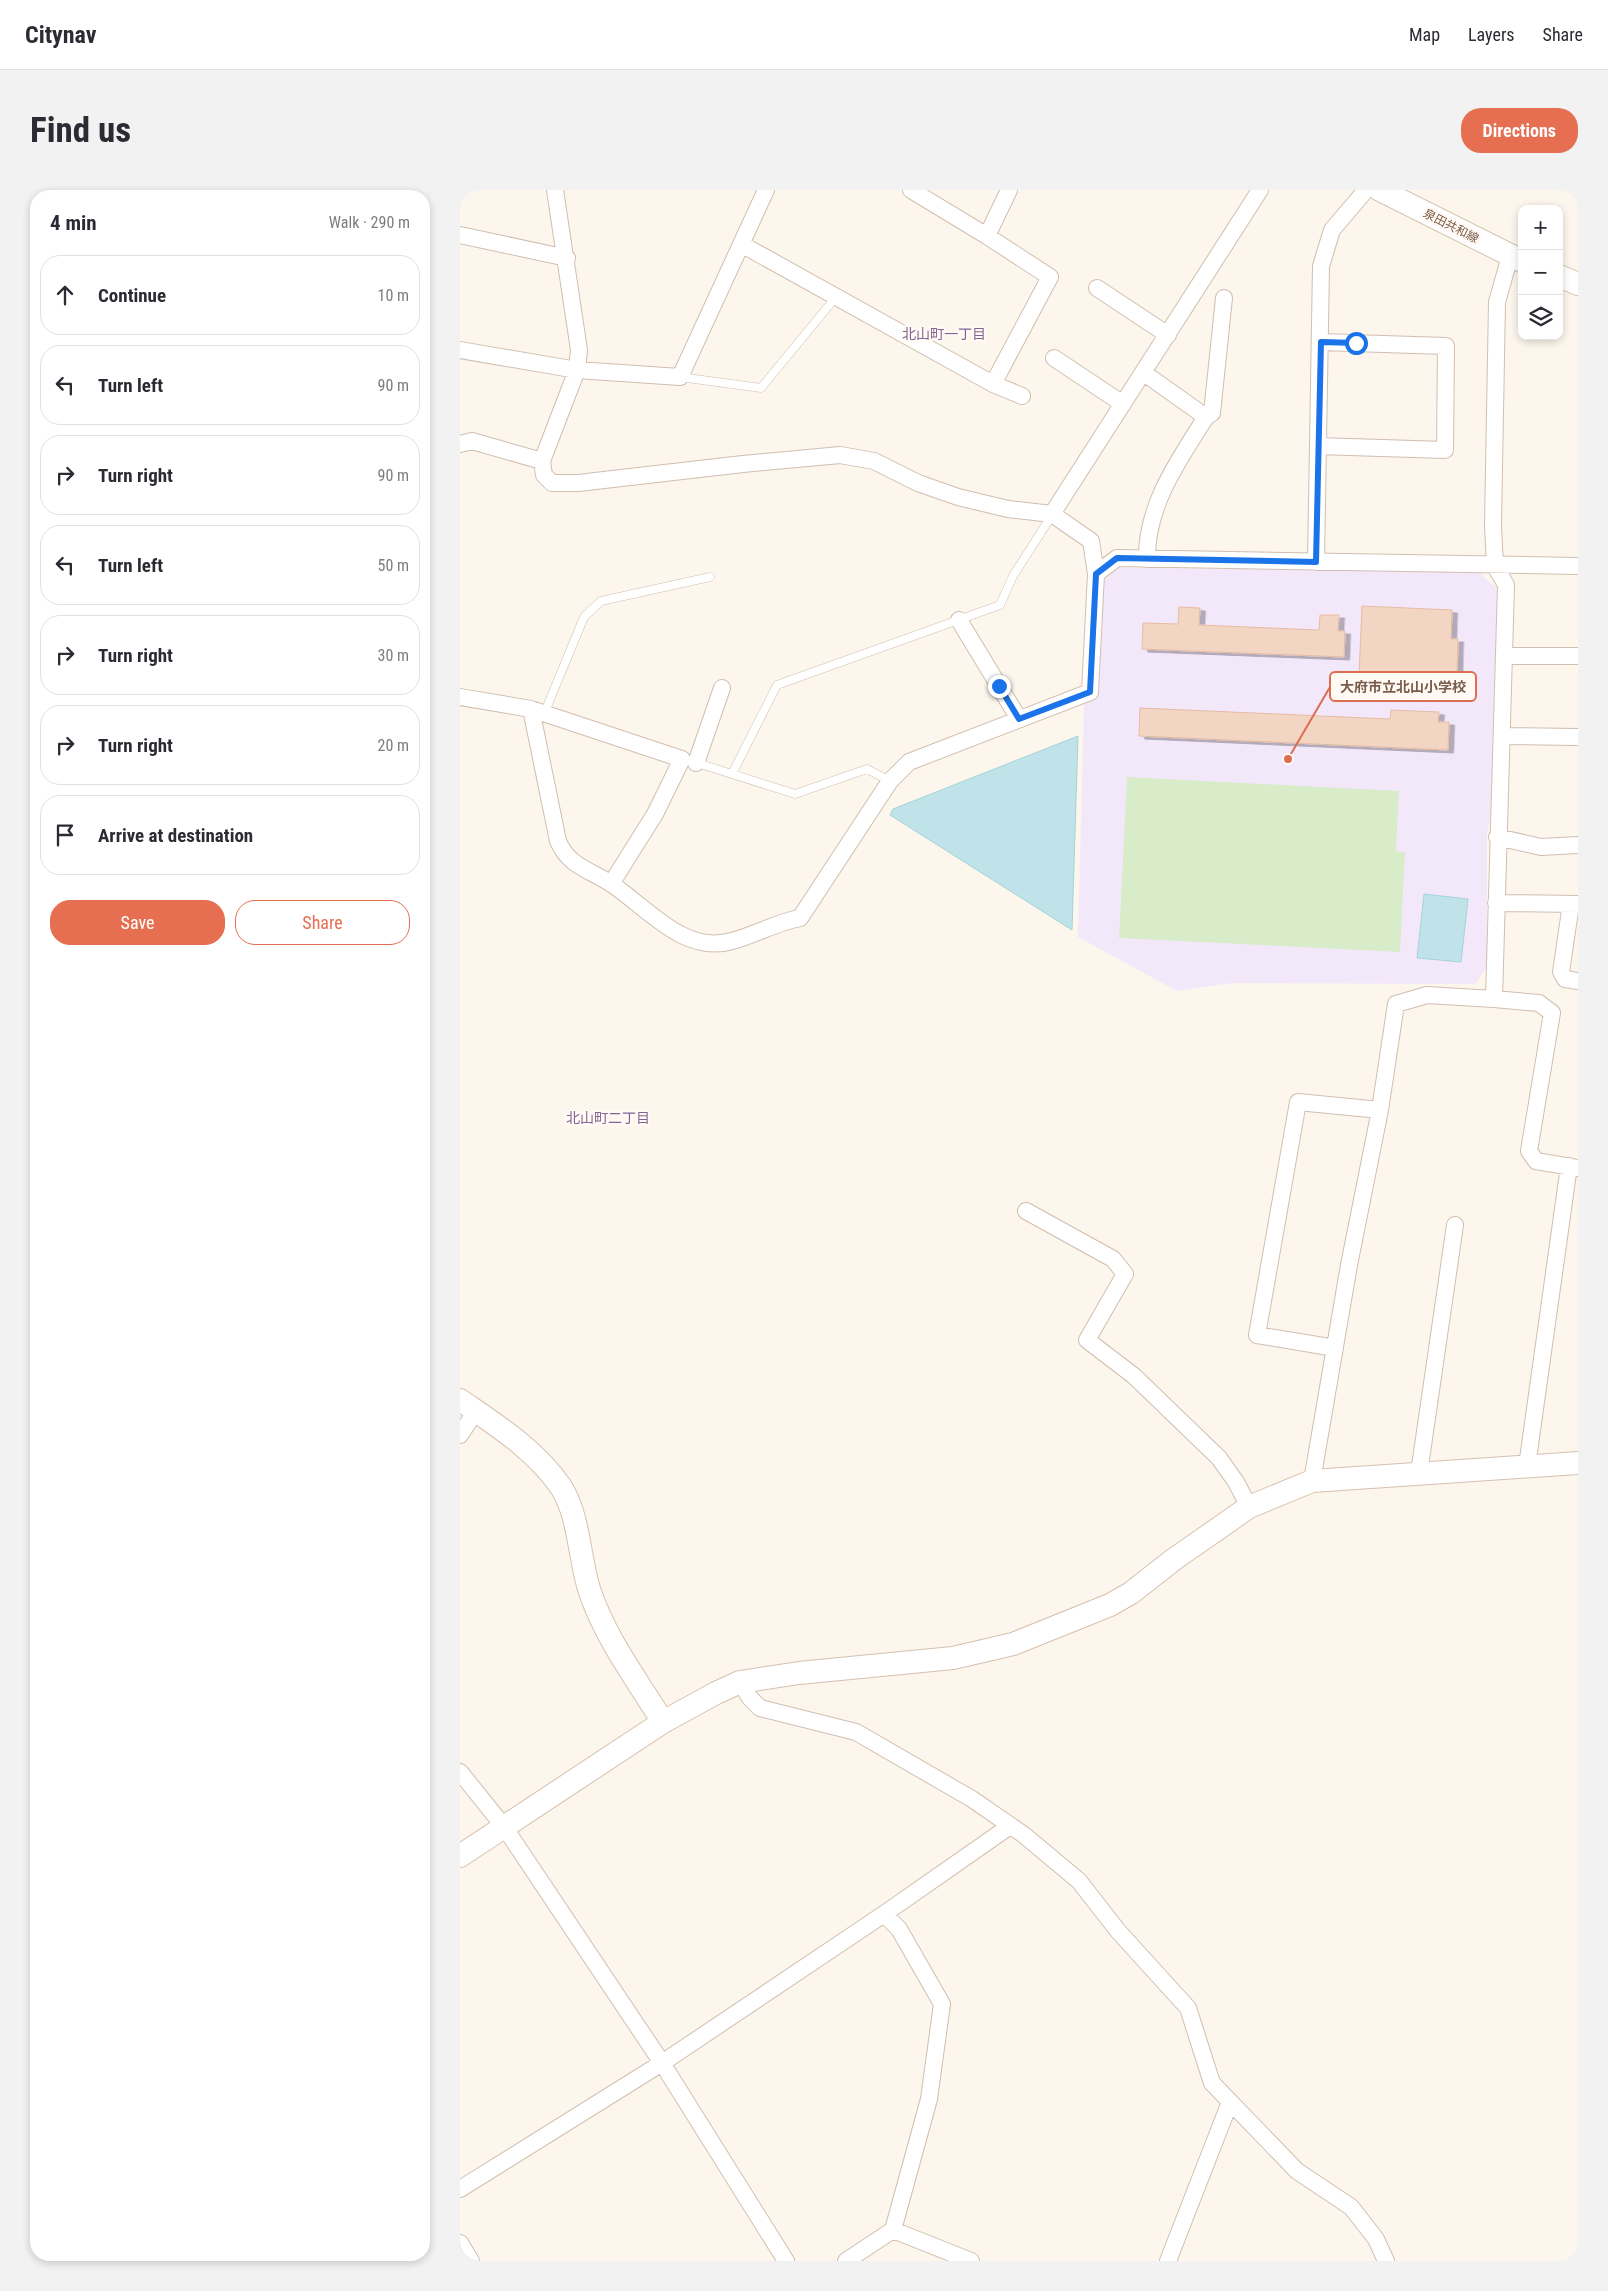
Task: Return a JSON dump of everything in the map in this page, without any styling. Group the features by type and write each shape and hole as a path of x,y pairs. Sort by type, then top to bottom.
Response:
{"street":[{"path":"538,711 558,841 564,854 594,876 611,884 675,933 699,942 729,942 763,932 785,921 800,918 890,781 909,762 1090,692 1096,574 1091,540 1052,514 1008,509 958,497 918,483 874,461 840,455 743,464 578,484 552,483 544,475 542,461 577,370 579,350 567,258 555,190"},
{"path":"460,350 577,370 680,377 766,190"},
{"path":"911,190 1050,276 993,384"},
{"path":"986,236 1008,190"},
{"path":"1052,514 1260,190"},
{"path":"1316,562 1321,266 1332,230 1366,190"},
{"name":"泉田共和線","path":"1380,190 1516,258"},
{"path":"460,235 567,258"},
{"path":"741,244 993,384 1022,396"},
{"path":"1494,999 1497,836 1505,656 1506,585 1495,566 1493,525 1497,302 1516,258"},
{"path":"1563,278 1578,284"},
{"path":"1097,288 1168,336"},
{"path":"1147,559 1147,540 1161,494 1176,465 1206,418 1212,413 1224,298"},
{"path":"1318,446 1445,450 1446,346 1321,342"},
{"path":"1054,358 1123,404"},
{"path":"1144,373 1206,418"},
{"path":"460,444 472,441 542,461"},
{"path":"1096,574 1117,558 1578,566"},
{"path":"959,620 1019,719"},
{"path":"1505,656 1578,656"},
{"path":"611,884 689,761 722,688"},
{"path":"460,697 538,711 689,761"},
{"path":"1502,736 1578,737"},
{"path":"1497,836 1541,847 1578,845"},
{"path":"1496,903 1575,904 1561,972 1564,979 1578,981"},
{"path":"1312,1481 1348,1265 1380,1110 1396,1004 1427,996 1539,1003 1552,1014 1529,1151 1536,1161 1574,1167 1527,1466"},
{"path":"1335,1348 1257,1335 1298,1102 1380,1110"},
{"path":"1026,1211 1113,1260 1125,1274 1087,1340 1134,1376 1219,1458 1236,1482 1249,1507"},
{"path":"1418,1474 1455,1225"},
{"path":"460,1435 468,1405 527,1449 561,1487 573,1512 575,1530 590,1590 610,1635 663,1722"},
{"path":"460,1856 663,1722 740,1682 799,1673 953,1658 1013,1644 1088,1614 1131,1593 1173,1560 1249,1507 1312,1481 1578,1463"},
{"path":"740,1682 750,1698 760,1708 856,1732 972,1799 1010,1826 1079,1881 1118,1931 1188,2008 1212,2083 1297,2171 1351,2207 1376,2239 1386,2261"},
{"path":"460,1772 505,1828 662,2063 786,2261"},
{"path":"460,2189 662,2063 884,1914 1010,1826"},
{"path":"846,2261 893,2230 930,2099 942,2004 900,1929 884,1914"},
{"path":"1168,2261 1230,2102"},
{"path":"893,2230 971,2261"},
{"path":"460,2244 472,2261"}],"lane":[{"path":"680,377 761,388 836,297"},
{"path":"732,774 777,685 1000,604 1013,576 1052,514"},
{"path":"538,711 584,617 601,601 710,577"},
{"path":"689,761 795,794 867,769 890,781"}],"shaded area":[{"path":"1118,568 1475,569 1498,589 1491,815 1487,833 1487,967 1475,984 1233,983 1177,991 1078,937 1084,703 1098,697 1101,583"}],"green space":[{"path":"1127,777 1399,791 1396,851 1405,852 1400,952 1119,938"}],"water":[{"path":"1078,736 1072,930 890,815 893,809"},
{"path":"1424,894 1468,899 1461,962 1417,958"}],"building":[{"path":"1362,606 1452,610 1451,639 1458,639 1457,679 1359,675"},
{"path":"1179,607 1200,608 1199,625 1319,630 1320,615 1339,615 1338,631 1345,631 1344,657 1142,649 1143,623 1178,624"},
{"path":"1140,708 1390,719 1391,710 1439,712 1438,722 1449,722 1448,750 1139,736"}],"place":[{"name":"大府市立北山小学校","path":"1288,759"}],"district":[{"name":"北山町一丁目","path":"944,334"},
{"name":"北山町二丁目","path":"608,1118"}],"route":[{"path":"999,686 1019,719 1090,692 1096,574 1117,558 1316,562 1321,342 1356,343"}]}
